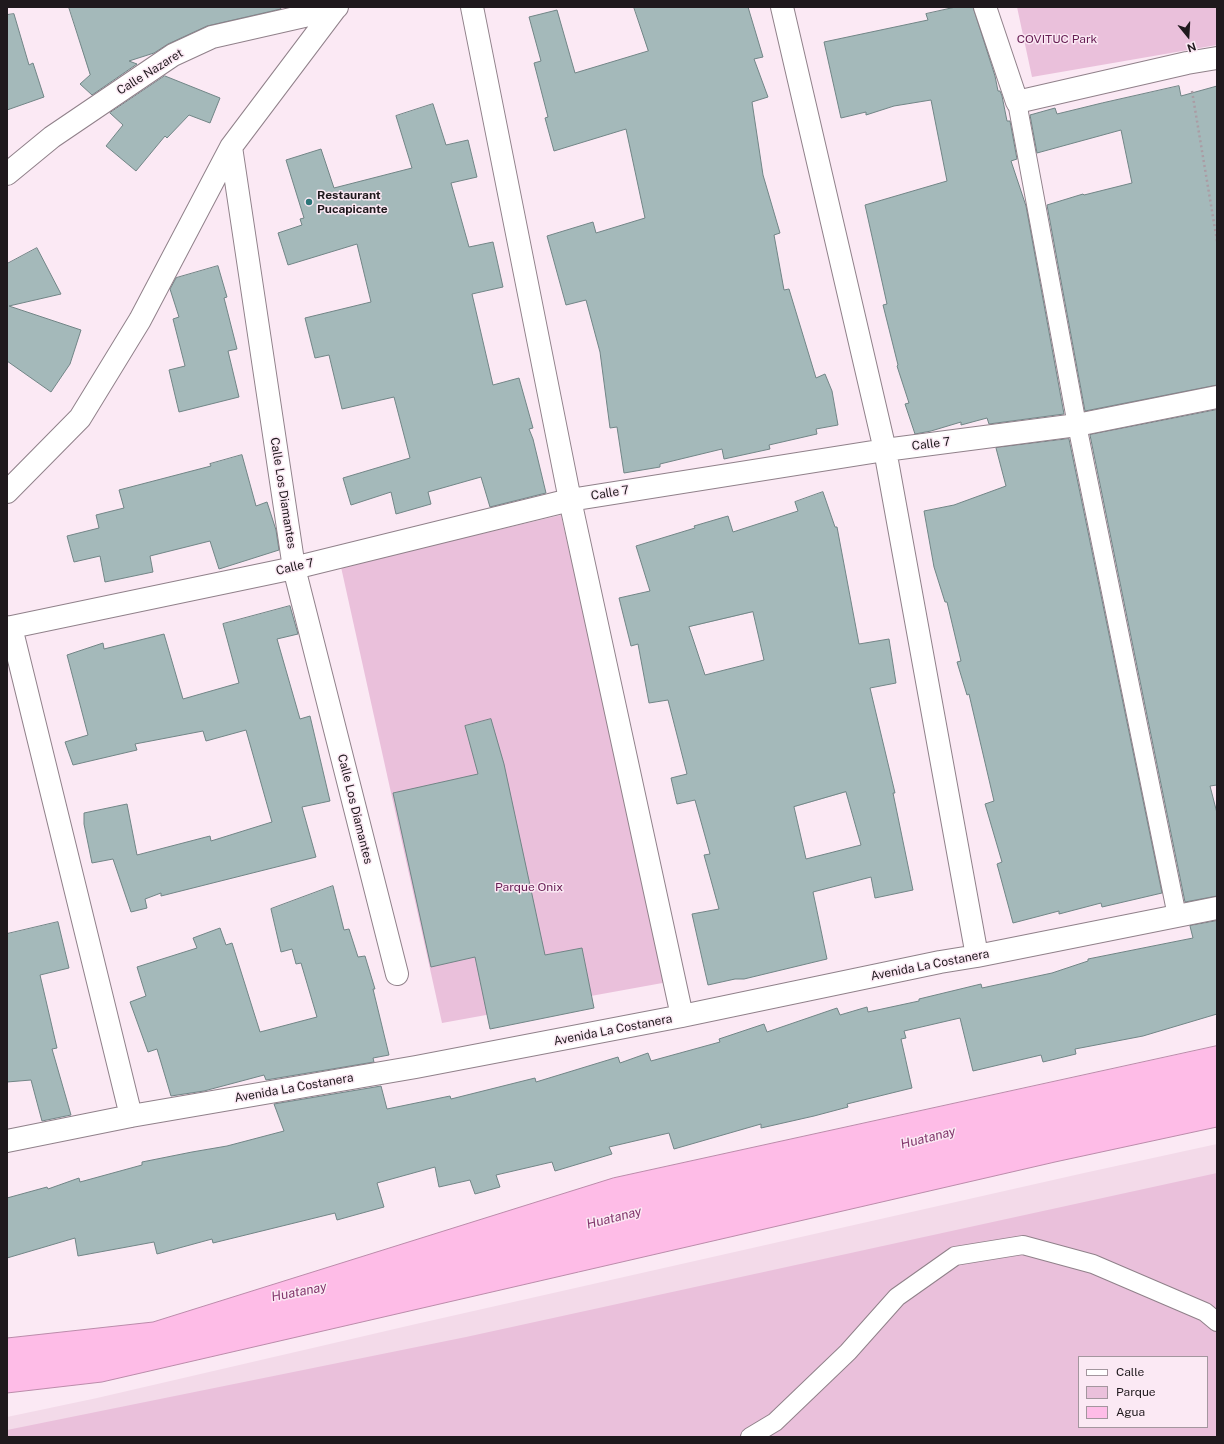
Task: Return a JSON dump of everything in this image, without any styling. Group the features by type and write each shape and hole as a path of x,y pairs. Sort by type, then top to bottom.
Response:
{"street":[{"path":"472,7 570,500 682,1016"},
{"path":"782,7 885,450 978,956"},
{"path":"985,7 1017,102 1187,63 1217,58"},
{"path":"7,492 80,418 140,320 231,146 336,8"},
{"name":"Calle Nazaret","path":"7,174 52,137 173,55 212,37 336,8"},
{"name":"Calle Los Diamantes","path":"231,146 294,568 397,974"},
{"name":"Calle 7","path":"9,628 294,568 570,500 885,450 1077,425 1217,397"},
{"path":"9,628 131,1116"},
{"name":"Avenida La Costanera","path":"7,1141 131,1116 416,1068 682,1016 940,962 978,956 1217,908"}],"lane":[{"path":"1017,102 1077,425 1177,916"},
{"path":"750,1437 775,1422 809,1390 848,1352 897,1297 955,1256 1023,1245 1093,1264 1205,1312 1217,1322"}],"path":[{"path":"1187,63 1217,241"}],"shaded area":[{"path":"1217,1144 1217,1437 7,1437 7,1417 97,1398 416,1324"}],"green space":[{"name":"COVITUC Park","path":"1017,7 1217,7 1217,45 1032,77"},
{"name":"Parque Onix","path":"561,515 668,982 442,1023 341,567"},
{"path":"1217,1173 1217,1437 7,1437 7,1430 466,1337"}],"water":[{"name":"Huatanay","path":"1217,1046 1217,1127 1055,1162 102,1382 7,1393 7,1338 153,1322 613,1178"}],"building":[{"path":"69,7 280,7 281,9 207,26 168,44 154,53 129,61 137,64 92,95 80,84 90,75"},
{"path":"634,7 748,7 763,57 754,59 768,97 752,102 763,175 780,233 774,235 784,290 789,289 816,378 825,374 832,391 838,425 816,429 817,434 769,445 770,449 724,459 722,449 660,464 660,467 624,473 617,427 610,428 600,352 586,300 566,305 547,236 593,222 596,233 645,218 626,129 554,151 545,118 548,117 534,63 541,61 529,17 557,10 575,73 648,51"},
{"path":"956,7 973,7 995,76 998,91 1000,91 1002,96 1007,121 1010,121 1017,159 1011,161 1026,206 1064,414 989,424 987,418 961,425 961,422 915,434 905,404 909,403 897,366 883,305 887,304 865,205 947,181 931,100 894,106 866,115 866,112 841,118 824,42 928,20 926,14"},
{"path":"14,14 29,65 33,63 44,97 7,110 7,15"},
{"path":"165,76 220,98 210,123 189,115 167,138 165,136 136,171 106,146 123,125 110,113"},
{"path":"1179,86 1181,96 1217,86 1217,385 1085,411 1047,205 1083,194 1132,183 1121,130 1037,153 1030,115 1055,108 1057,114"},
{"path":"433,104 446,145 468,140 477,177 451,183 469,247 493,242 503,287 472,294 493,385 519,378 533,428 529,429 533,439 546,493 490,507 481,477 428,492 431,504 396,514 391,492 351,505 343,478 410,458 394,397 342,409 329,355 315,358 305,318 371,302 357,244 288,265 278,233 302,225 300,219 304,218 286,160 321,149 334,188 412,168 396,116"},
{"path":"37,248 61,294 9,306 81,330 70,364 51,392 7,361 7,264"},
{"path":"218,266 227,297 224,298 237,349 228,351 239,397 179,412 169,370 185,366 173,319 179,317 170,289 176,278"},
{"path":"1217,410 1217,785 1210,786 1217,813 1217,896 1185,902 1090,435"},
{"path":"1069,439 1162,893 1102,907 1101,903 1059,914 1059,911 1013,923 997,864 1002,862 985,804 994,801 969,694 967,695 957,662 961,661 947,602 945,602 934,567 924,511 954,505 1006,486 996,448"},
{"path":"242,455 256,506 267,502 276,530 279,550 219,569 210,541 150,556 153,572 105,582 100,556 74,562 67,536 99,528 96,515 124,508 119,490 211,466 210,464"},
{"path":"823,492 835,527 837,527 859,644 889,639 896,683 870,688 895,793 893,793 913,890 875,898 871,877 813,892 827,959 744,979 735,979 708,985 692,914 719,909 704,855 710,854 695,800 677,804 671,778 687,774 668,700 649,703 638,644 631,646 619,598 650,591 636,546 728,516 733,532 798,511 795,502","holes":["753,612 764,660 705,675 689,627","846,792 861,845 806,859 794,807"]},
{"path":"290,606 298,634 277,639 300,719 310,716 330,801 302,807 316,857 161,896 161,893 145,899 147,908 131,912 113,859 92,863 84,824 84,813 127,804 137,855 210,836 211,841 272,822 246,730 206,741 203,731 135,744 137,750 73,765 65,742 88,735 67,655 103,643 104,649 164,634 183,699 239,683 223,624"},
{"path":"491,719 504,764 545,955 582,948 594,1008 490,1029 475,957 431,967 393,793 478,774 465,726"},
{"path":"333,886 344,930 349,929 358,957 365,956 375,989 373,989 389,1055 373,1058 374,1062 266,1080 264,1075 204,1091 171,1096 157,1049 148,1052 130,1002 146,996 137,967 197,948 193,938 220,928 226,945 232,943 260,1032 317,1017 301,963 296,964 292,949 281,952 271,909"},
{"path":"1217,921 1217,1014 1143,1036 1075,1049 1076,1054 1043,1062 1041,1055 973,1071 960,1018 904,1031 906,1038 901,1039 912,1088 847,1104 848,1107 814,1116 761,1128 761,1124 674,1149 669,1133 609,1147 612,1154 555,1171 552,1162 496,1175 500,1187 475,1194 470,1180 439,1187 435,1167 377,1183 384,1207 337,1220 335,1213 213,1243 212,1239 157,1254 154,1242 78,1256 75,1238 7,1258 7,1198 47,1187 48,1189 79,1178 80,1182 142,1165 142,1162 227,1146 284,1131 274,1104 381,1086 387,1109 450,1096 451,1099 535,1078 536,1082 618,1057 620,1063 648,1053 651,1061 720,1042 719,1039 764,1024 767,1032 837,1008 840,1015 867,1007 868,1012 919,1001 919,999 981,984 982,988 1052,973 1088,961 1088,959 1193,938 1190,926"},
{"path":"58,922 69,968 40,975 57,1048 52,1049 71,1115 42,1121 31,1080 7,1082 7,934"}],"place":[{"name":"Restaurant Pucapicante","path":"309,202"}]}
